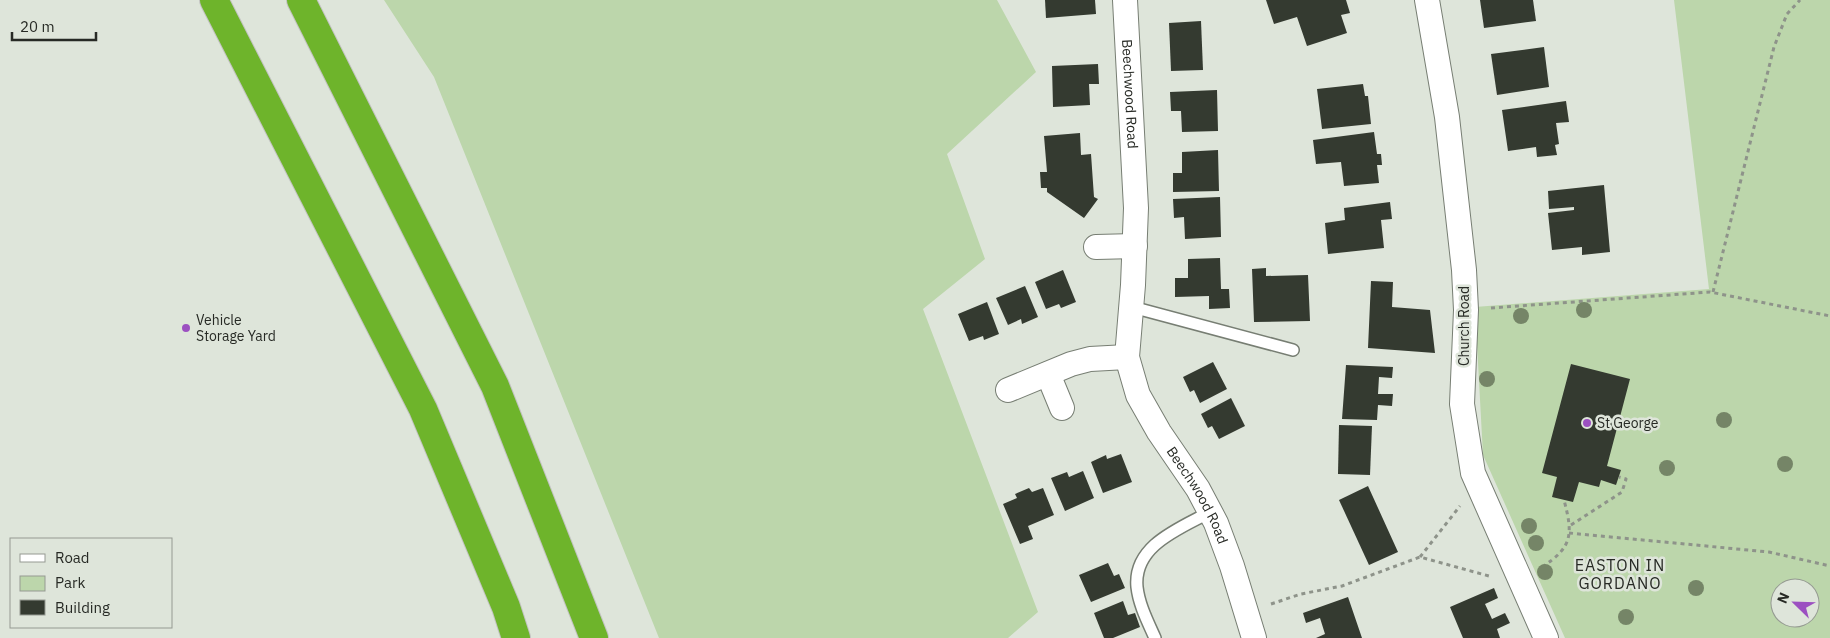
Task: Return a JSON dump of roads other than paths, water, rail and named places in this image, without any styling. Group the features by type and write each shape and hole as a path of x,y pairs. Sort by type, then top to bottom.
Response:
{"highway":[{"path":"214,0 422,409 506,607 516,638"},
{"path":"301,0 495,386 594,638"}],"street":[{"name":"Beechwood Road","path":"1126,0 1136,208 1132,307 1127,357 1138,395 1159,432 1198,489 1216,524 1232,566 1254,638"},
{"name":"Church Road","path":"1427,0 1447,116 1464,270 1466,310 1462,404 1472,473 1546,638"},
{"path":"1096,247 1134,246"},
{"path":"1008,390 1090,358 1127,357"},
{"path":"1048,374 1062,408"}],"lane":[{"path":"1132,307 1293,350"},
{"path":"1155,638 1142,607 1137,588 1137,574 1141,562 1151,548 1164,538 1210,512"}],"place":[{"name":"Vehicle Storage Yard","path":"186,328"},
{"name":"St George","path":"1587,423"}],"district":[{"name":"EASTON IN GORDANO","path":"1620,574"}]}
